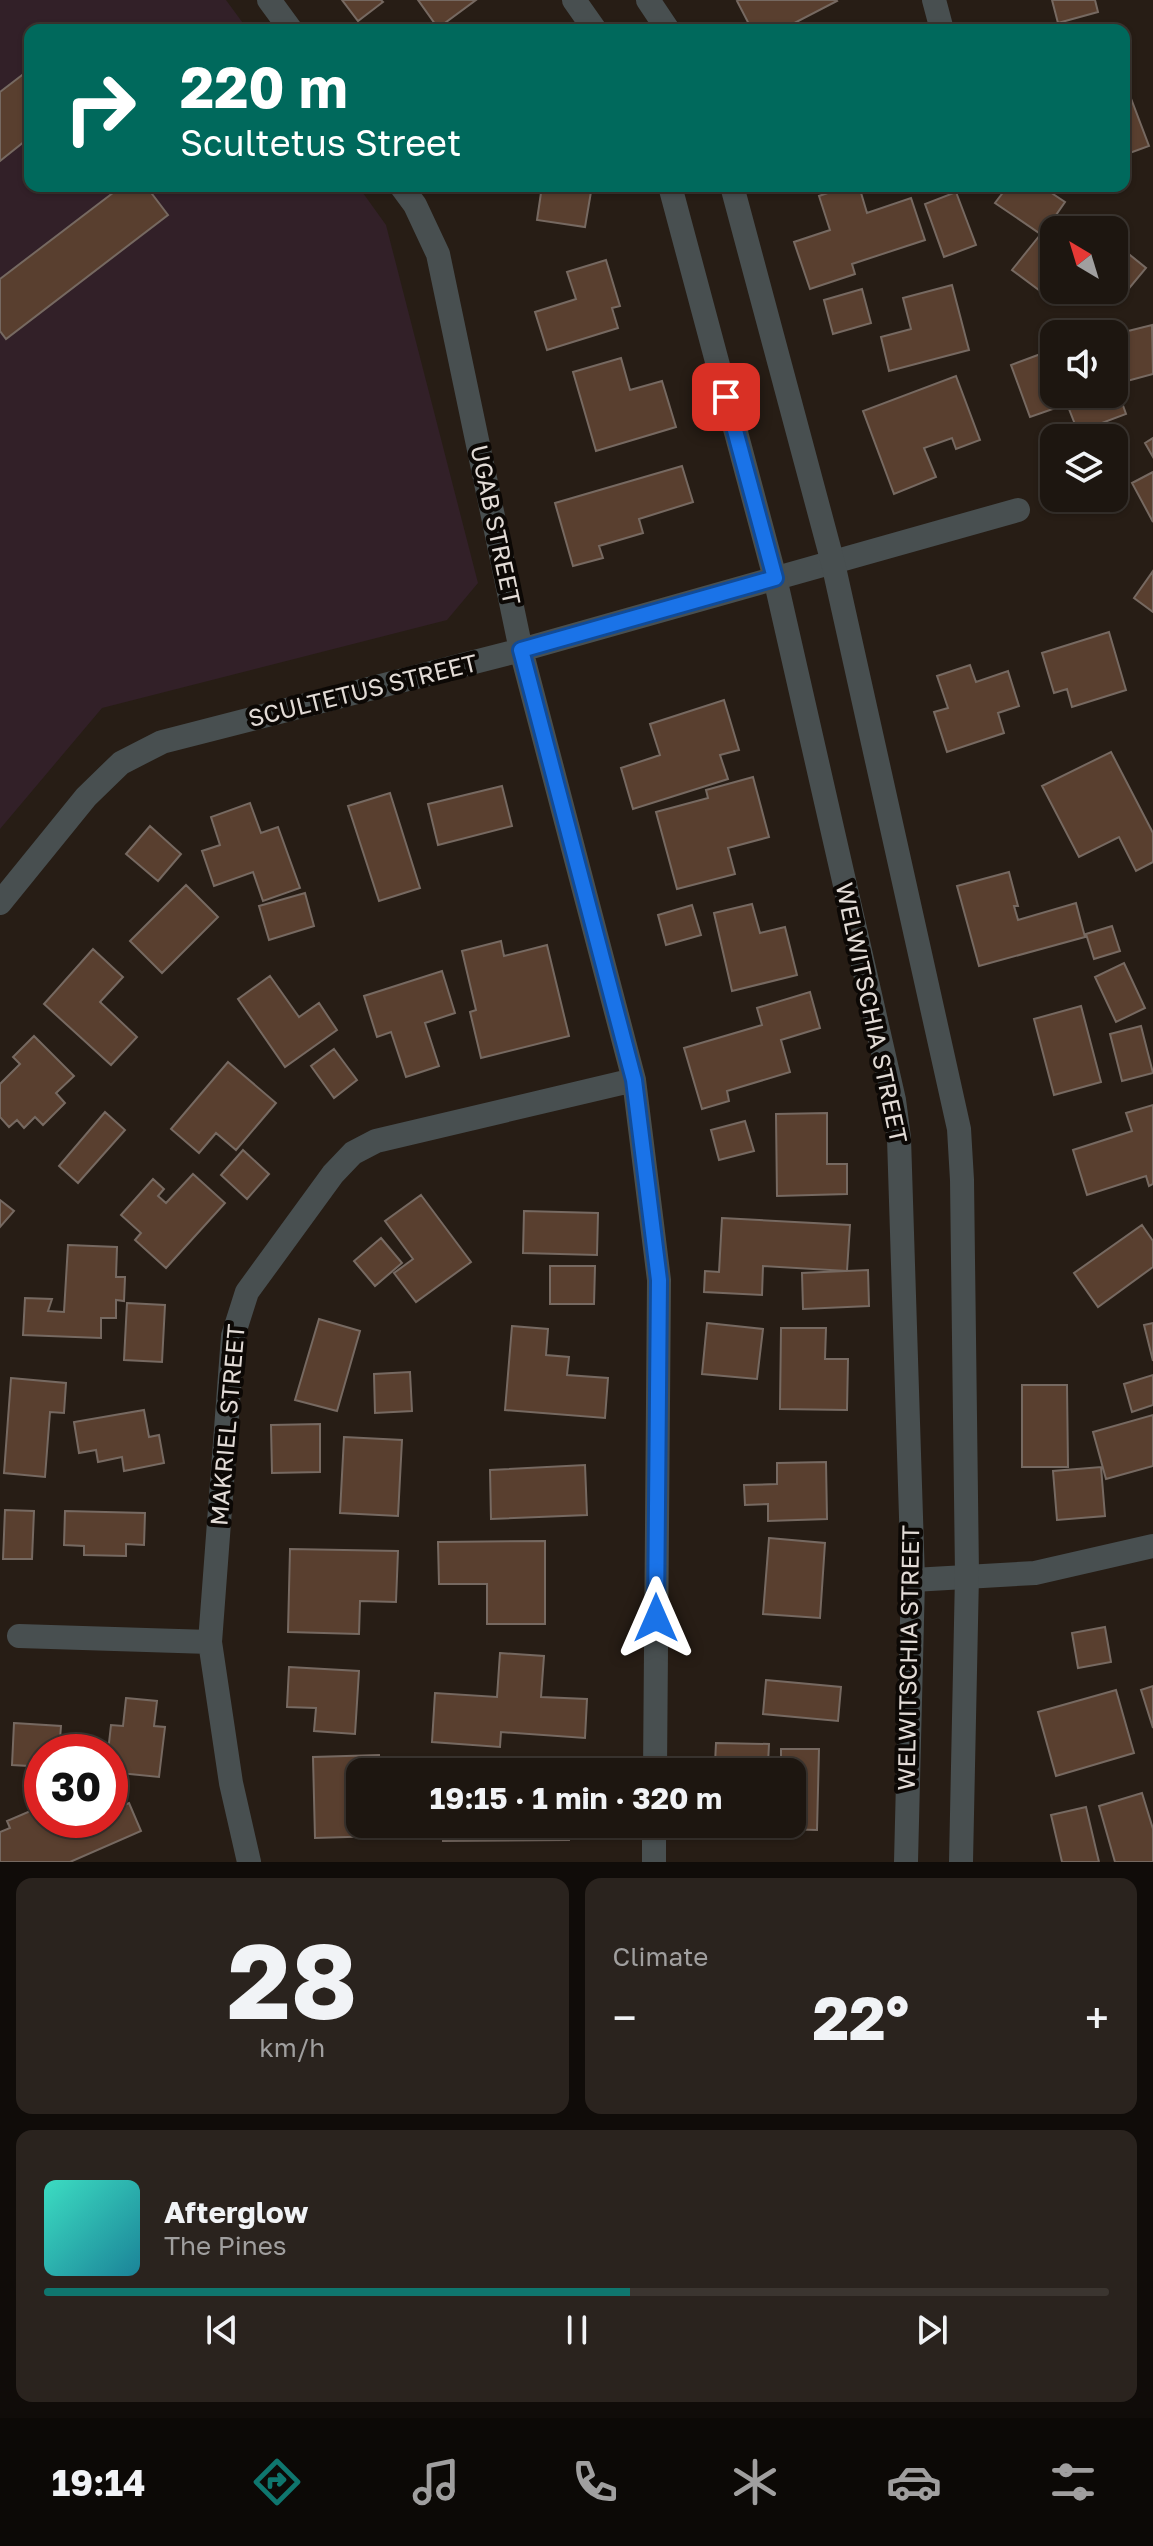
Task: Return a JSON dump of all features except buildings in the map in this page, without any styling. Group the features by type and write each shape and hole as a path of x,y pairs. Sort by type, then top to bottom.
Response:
{"street":[{"path":"269,0 287,24"},
{"path":"574,0 591,24"},
{"path":"648,0 664,24"},
{"path":"934,0 940,24"},
{"name":"UGAB STREET","path":"405,192 415,205 438,254 521,650 634,1080 659,1280 655,1758"},
{"name":"WELWITSCHIA STREET","path":"672,192 775,578 894,1100 899,1138 913,1580 906,1862"},
{"path":"734,192 833,563 959,1129 967,1575 961,1862"},
{"name":"SCULTETUS STREET","path":"0,903 86,797 121,763 162,742 521,650 1018,510"},
{"name":"MAKRIEL STREET","path":"249,1862 231,1783 210,1642 233,1336 247,1292 333,1174 353,1153 376,1141 634,1080"},
{"path":"913,1580 1035,1573 1153,1546"},
{"path":"19,1636 210,1642"},
{"path":"654,1838 654,1862"}],"shaded area":[{"path":"0,0 226,0 244,24 24,24 24,192 362,192 386,225 478,583 447,620 102,708 0,829"}],"route":[{"path":"656,1618 659,1280 634,1080 521,650 775,578 726,397"}]}
